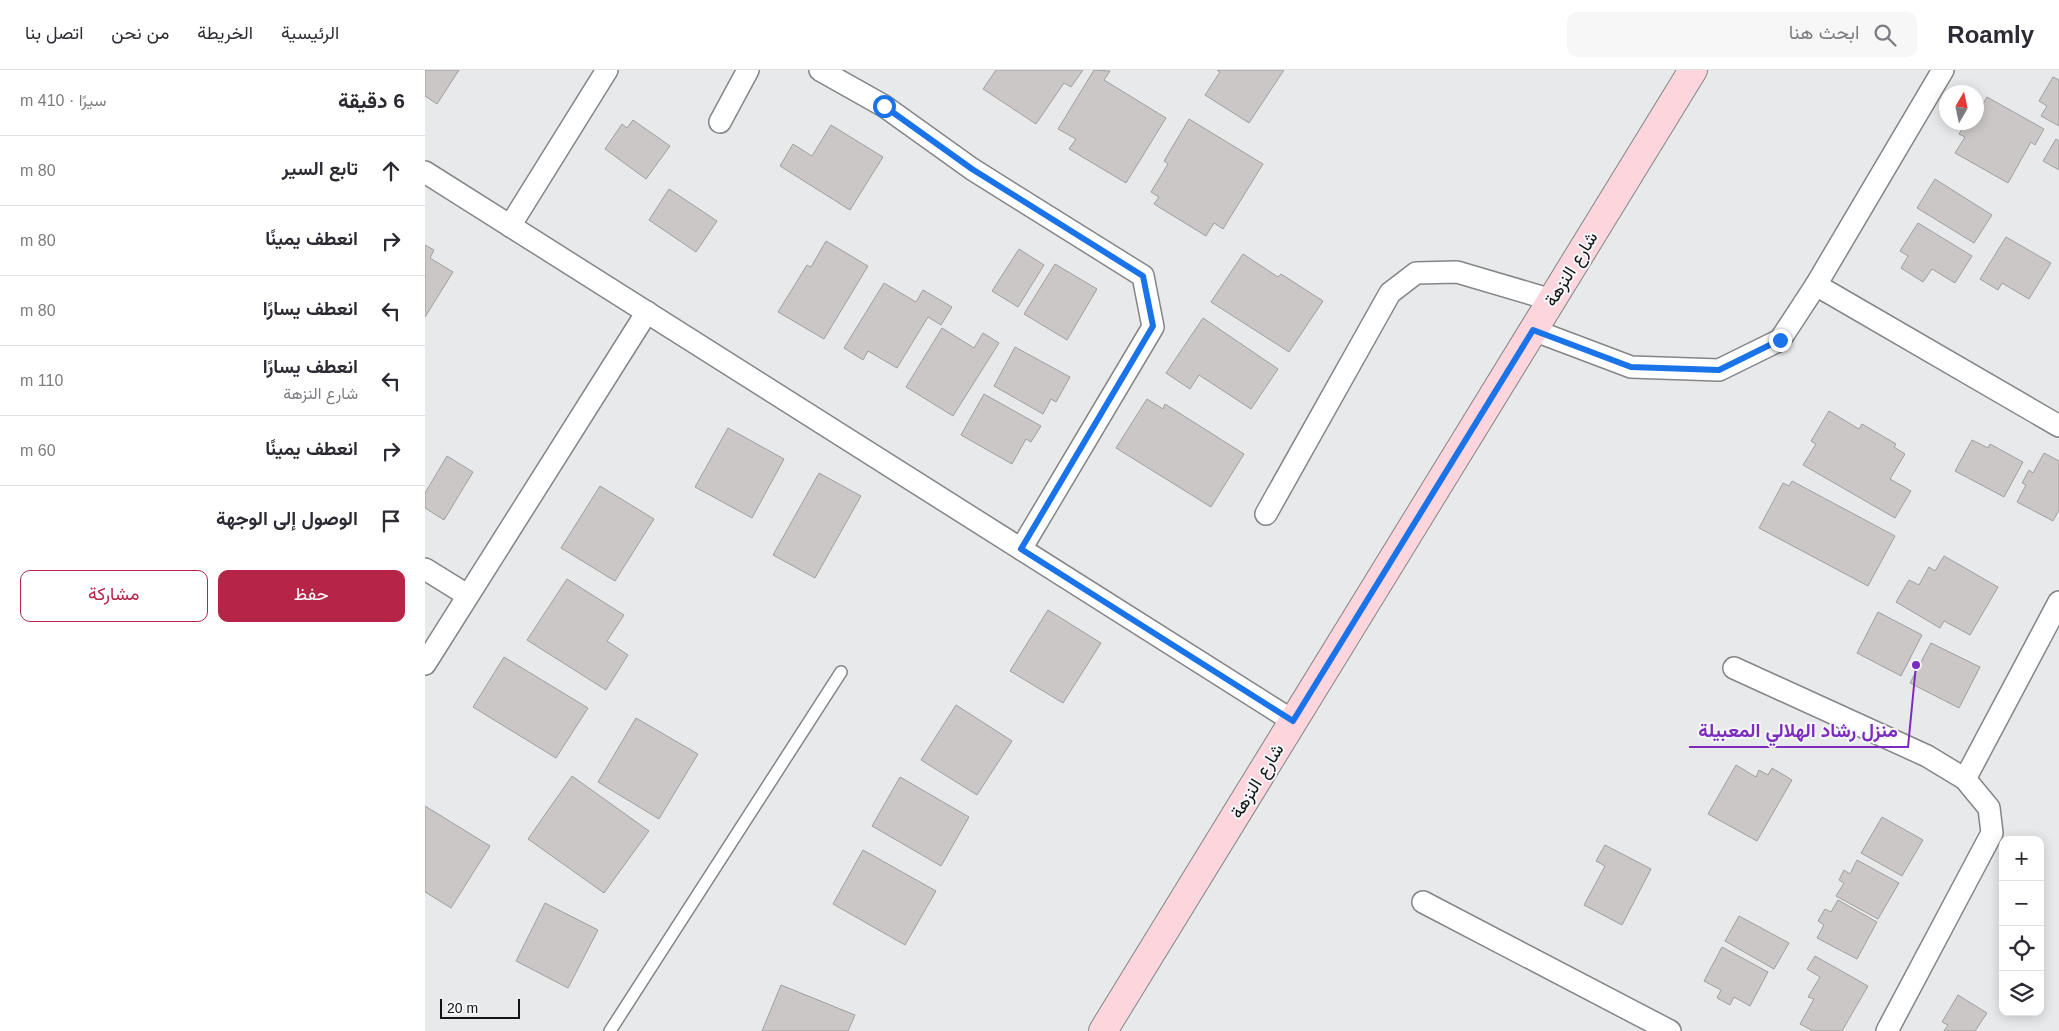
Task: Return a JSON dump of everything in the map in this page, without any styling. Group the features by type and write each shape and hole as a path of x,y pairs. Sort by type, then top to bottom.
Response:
{"main road":[{"name":"شارع النزهة","path":"1103,1031 1693,70"}],"street":[{"path":"510,226 607,70"},
{"path":"720,122 748,70"},
{"path":"820,70 884,106 972,169 1143,276 1153,326 1021,549"},
{"path":"1533,330 1631,367 1719,370 1780,340 1815,285 1943,70"},
{"path":"425,172 1293,721"},
{"path":"1266,514 1390,293 1415,273 1457,272 1552,300"},
{"path":"1815,285 2059,426"},
{"path":"425,664 647,312"},
{"path":"425,569 467,595"},
{"path":"1965,779 2059,602"},
{"path":"1734,668 1927,756 1965,779 1989,808 1992,832 1887,1031"},
{"path":"1423,902 1670,1031"}],"lane":[{"path":"610,1031 841,672"}],"building":[{"path":"425,70 459,70 437,104 425,96"},
{"path":"996,70 1083,70 1071,87 1064,83 1036,124 983,89"},
{"path":"1094,70 1110,71 1104,80 1166,118 1126,183 1069,149 1076,139 1058,129"},
{"path":"1217,70 1284,70 1249,123 1205,95 1220,72"},
{"path":"2053,77 2059,80 2059,126 2041,116 2047,106 2039,101"},
{"path":"1987,97 2044,129 2035,145 2031,142 2008,183 1955,153 1965,137 1959,134 1961,130 1984,130 1984,102"},
{"path":"1189,119 1263,164 1223,229 1214,223 1206,236 1154,204 1159,197 1151,192 1168,164 1164,161"},
{"path":"633,120 670,146 646,179 605,149 622,124 627,128"},
{"path":"831,125 883,157 850,210 780,166 793,144 812,156"},
{"path":"2056,139 2059,141 2059,170 2043,161"},
{"path":"1935,179 1992,215 1974,243 1917,208"},
{"path":"669,189 717,221 696,252 649,220"},
{"path":"1918,223 1972,256 1955,283 1932,269 1923,282 1901,268 1908,256 1900,251"},
{"path":"2006,237 2051,263 2029,299 2002,283 1998,290 1980,279"},
{"path":"826,241 868,266 824,339 778,312 807,265 811,267"},
{"path":"425,245 434,250 430,258 453,272 425,317"},
{"path":"1019,249 1044,265 1018,307 992,291"},
{"path":"1243,254 1278,277 1281,274 1323,301 1289,352 1211,302"},
{"path":"1055,264 1097,289 1067,340 1024,314"},
{"path":"884,283 916,302 923,290 952,307 941,325 928,317 897,368 868,351 863,360 844,348"},
{"path":"1203,318 1278,369 1251,409 1199,375 1190,389 1166,373"},
{"path":"942,328 974,348 983,333 999,343 953,416 906,387"},
{"path":"1015,347 1070,377 1056,402 1051,399 1043,414 994,386"},
{"path":"984,394 1041,426 1031,442 1026,439 1012,464 961,435"},
{"path":"1147,399 1163,409 1165,404 1244,454 1211,507 1116,448"},
{"path":"1829,411 1859,429 1862,424 1896,444 1894,447 1905,454 1890,479 1911,491 1895,518 1803,465 1816,444 1811,441"},
{"path":"728,428 784,459 752,518 695,487"},
{"path":"1972,440 1988,448 1990,444 2023,462 2004,497 1955,471"},
{"path":"2044,453 2059,461 2059,510 2053,521 2017,502 2026,485 2022,483 2029,470 2033,473"},
{"path":"447,456 473,472 444,520 425,508 425,493"},
{"path":"819,473 861,496 815,578 773,555"},
{"path":"1792,481 1895,536 1868,586 1759,528 1783,483 1789,486"},
{"path":"600,486 654,519 615,581 561,548"},
{"path":"1944,556 1998,587 1970,635 1944,621 1940,628 1896,602 1909,580 1919,585 1929,567 1935,571"},
{"path":"567,579 624,615 607,641 628,655 606,690 527,640"},
{"path":"1048,610 1101,643 1063,703 1010,671"},
{"path":"1878,612 1922,635 1901,676 1857,653"},
{"path":"1931,643 1980,667 1959,708 1910,683"},
{"path":"504,657 588,708 556,758 473,707"},
{"path":"956,705 1012,741 977,795 921,760"},
{"path":"636,718 698,754 659,819 598,782"},
{"path":"1736,765 1756,777 1759,770 1768,775 1772,768 1792,780 1757,841 1708,814"},
{"path":"572,776 649,831 604,893 528,839"},
{"path":"900,777 969,817 941,866 872,826"},
{"path":"425,806 490,846 451,908 425,892"},
{"path":"1882,817 1923,840 1902,876 1861,853"},
{"path":"1605,845 1651,869 1622,925 1584,905 1605,866 1596,861"},
{"path":"863,850 936,891 905,945 833,904"},
{"path":"1857,860 1899,883 1878,919 1836,896 1844,883 1839,880 1844,870 1850,874"},
{"path":"1838,900 1877,922 1857,959 1817,938 1824,925 1818,921 1825,909 1831,912"},
{"path":"545,903 598,930 568,988 516,961"},
{"path":"1739,916 1789,943 1774,969 1725,941"},
{"path":"1722,947 1768,972 1750,1006 1734,997 1730,1005 1717,998 1721,990 1704,981"},
{"path":"1815,956 1868,986 1842,1031 1813,1031 1800,1024 1814,999 1808,997 1820,977 1807,969"},
{"path":"781,985 855,1015 848,1031 762,1031"},
{"path":"1958,995 1987,1013 1975,1031 1944,1031 1948,1025 1942,1022"}],"place":[{"name":"منزل رشاد الهلالي المعبيلة","path":"1916,665"}],"route":[{"path":"884,106 972,169 1143,276 1153,326 1021,549 1293,721 1533,330 1631,367 1719,370 1780,340"}]}
